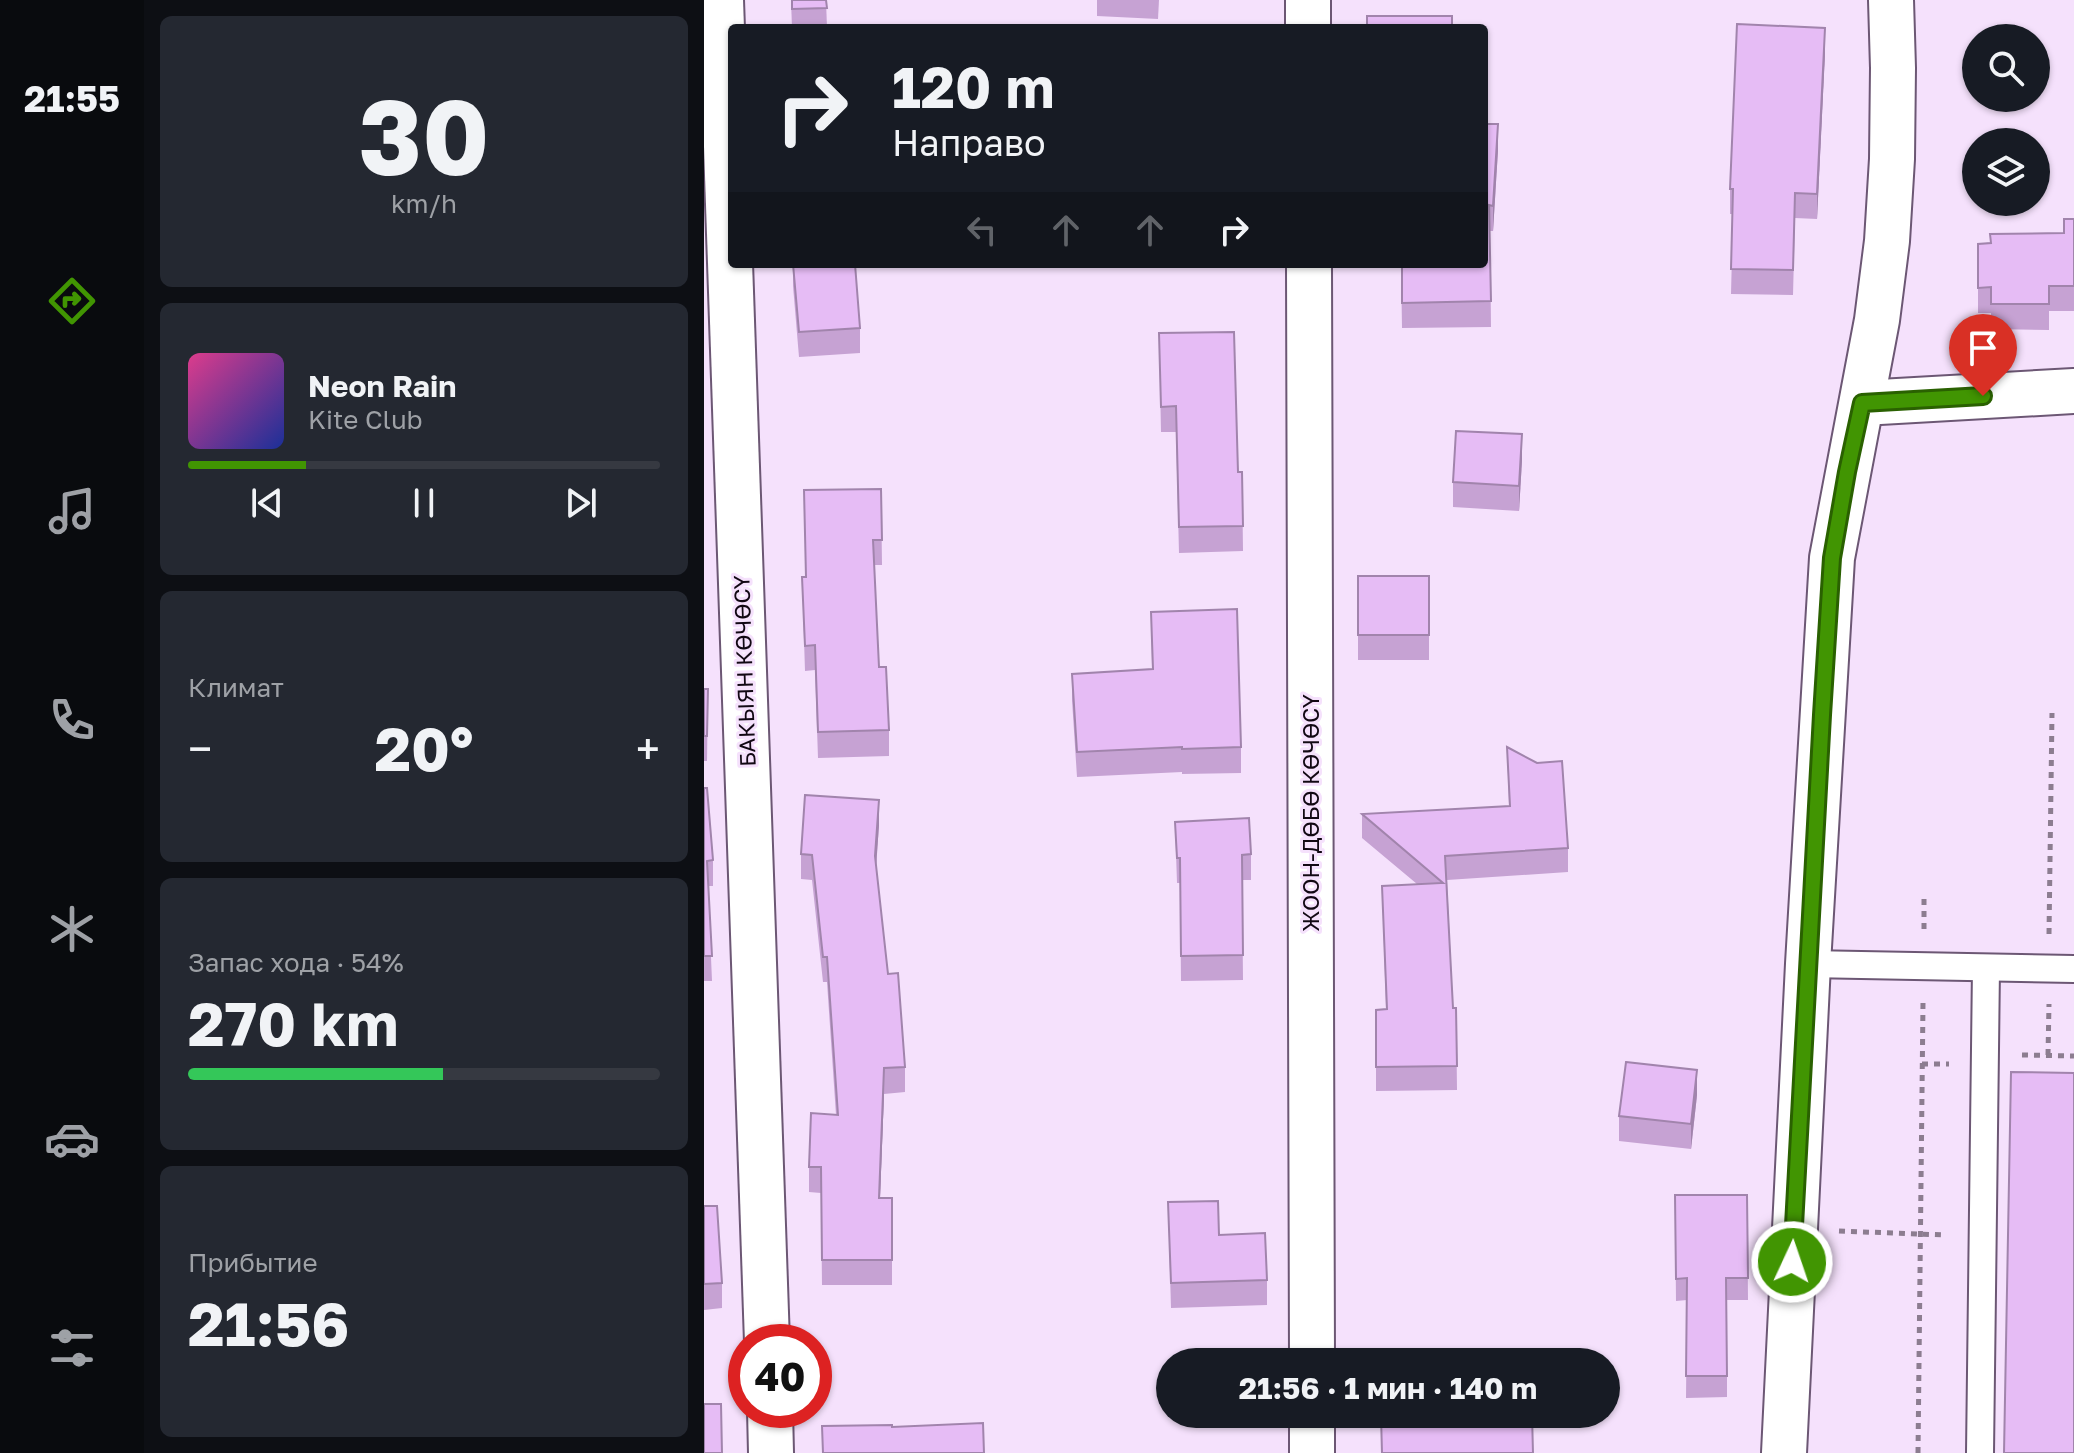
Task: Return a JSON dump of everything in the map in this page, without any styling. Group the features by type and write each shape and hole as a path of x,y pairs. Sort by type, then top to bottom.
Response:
{"street":[{"name":"БАКЫЯН КӨЧӨСҮ","path":"721,0 728,204"},
{"path":"1308,0 1308,24"},
{"path":"1784,1453 1832,558 1877,320 1887,241 1892,159 1891,0"},
{"name":"БАКЫЯН КӨЧӨСҮ","path":"730,268 766,1324"},
{"name":"ЖООН-ДӨБӨ КӨЧӨСҮ","path":"1309,268 1312,1348"},
{"path":"1862,403 2074,391"},
{"path":"770,1428 771,1453"},
{"path":"1312,1428 1312,1453"}],"lane":[{"path":"1808,964 2062,969"},
{"path":"1980,1453 1986,968"}],"path":[{"path":"2048,1055 2062,969 2052,713"},
{"path":"1918,1453 1924,898"},
{"path":"1794,1231 1982,1236"}],"building":[{"path":"792,0 826,0 827,8 792,9"},
{"path":"1367,16 1452,16 1452,24 1367,24"},
{"path":"1737,24 1825,28 1817,194 1795,193 1793,270 1731,269 1733,189 1730,189"},
{"path":"1488,124 1498,124 1493,206 1489,205 1491,301 1402,303 1402,268 1488,268"},
{"path":"2064,219 2074,219 2074,286 2049,286 2049,304 1991,304 1991,287 1978,288 1978,244 1991,243 1990,234 2064,233"},
{"path":"793,268 855,268 860,328 799,332"},
{"path":"1234,332 1238,472 1242,472 1243,526 1179,527 1176,406 1161,407 1159,333"},
{"path":"1456,431 1522,434 1519,486 1453,482"},
{"path":"881,489 882,540 873,540 879,667 886,667 889,730 818,732 815,645 805,646 802,577 806,577 804,490"},
{"path":"1358,576 1429,576 1429,635 1358,635"},
{"path":"1237,609 1241,747 1077,752 1072,674 1153,669 1151,612"},
{"path":"704,689 708,689 707,736 704,736"},
{"path":"1507,747 1537,763 1562,761 1568,848 1445,856 1457,1066 1376,1067 1376,1010 1387,1009 1382,886 1443,883 1362,814 1510,806"},
{"path":"704,788 707,788 713,860 707,861 712,956 704,956"},
{"path":"805,795 879,800 875,856 888,974 898,973 905,1067 884,1068 879,1198 892,1198 892,1260 822,1260 821,1167 809,1167 811,1113 838,1115 827,957 823,957 812,855 801,854"},
{"path":"1249,818 1251,854 1242,855 1243,955 1181,956 1180,858 1177,858 1175,822"},
{"path":"1626,1062 1697,1070 1691,1124 1619,1116"},
{"path":"2011,1072 2074,1073 2074,1453 2004,1453"},
{"path":"1675,1195 1747,1195 1748,1278 1726,1278 1727,1376 1686,1376 1687,1278 1676,1279"},
{"path":"1218,1201 1219,1235 1265,1233 1267,1280 1171,1283 1168,1202"},
{"path":"704,1206 717,1206 722,1283 704,1284"},
{"path":"704,1404 721,1404 722,1453 704,1453"},
{"path":"983,1423 984,1453 823,1453 822,1428"},
{"path":"1381,1428 1532,1428 1533,1453 1382,1453"}],"route":[{"path":"1792,1262 1832,558 1862,403 1983,396"}]}
